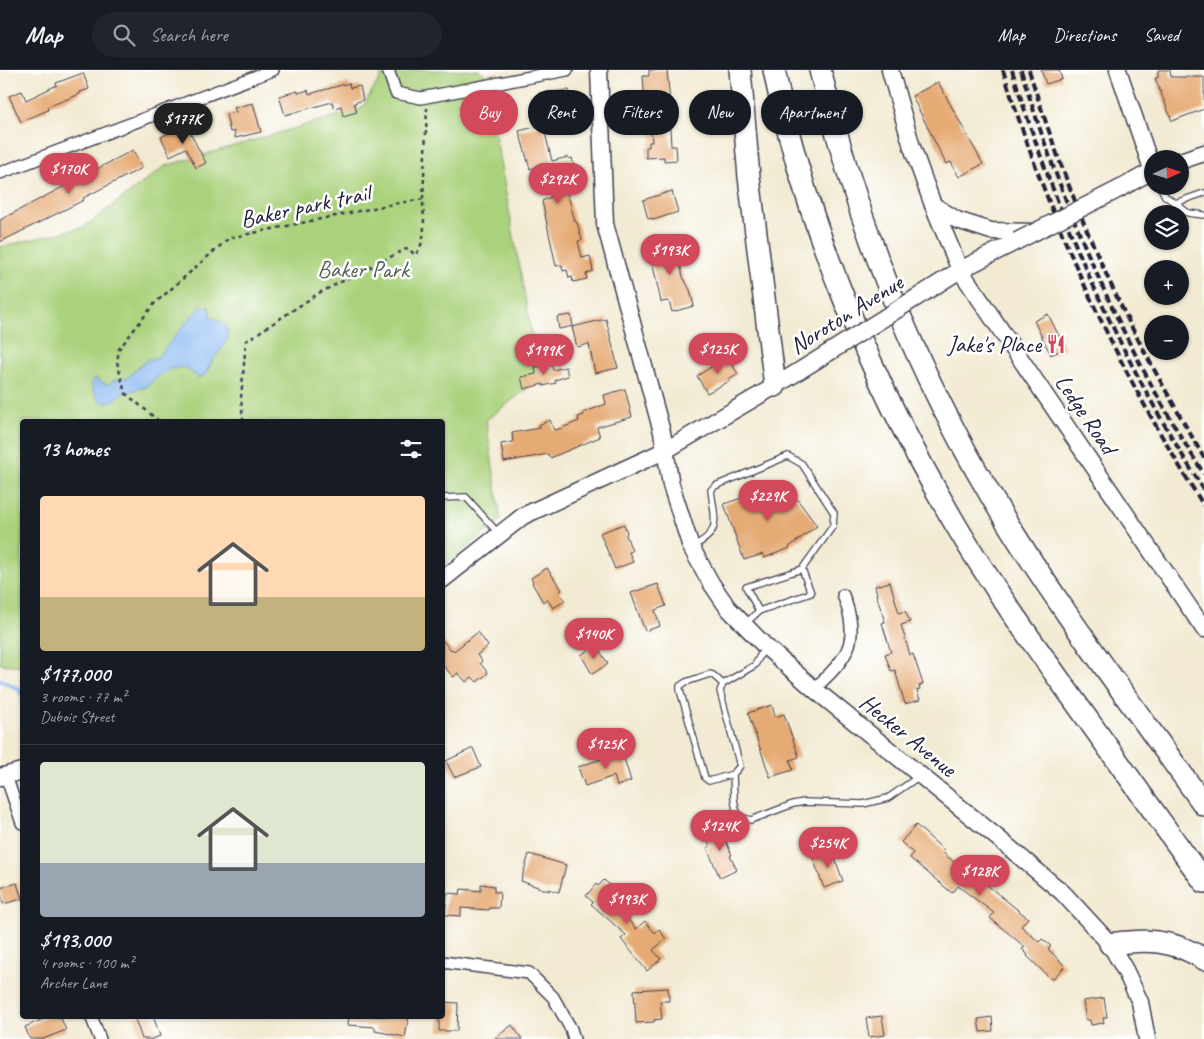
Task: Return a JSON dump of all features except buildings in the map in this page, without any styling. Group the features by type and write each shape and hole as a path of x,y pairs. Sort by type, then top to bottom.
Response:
{"highway":[{"path":"740,70 749,177 775,386"},
{"path":"774,70 805,187 859,336 883,388 932,482 958,528 1017,619 1204,882"},
{"path":"820,70 844,160 878,261 919,359 942,408 1021,545 1204,805"},
{"path":"1110,944 1135,940 1151,940 1182,947 1204,958"}],"main road":[{"name":"Hecker Avenue","path":"599,70 605,224 666,450 671,485 691,547 711,583 728,608 765,646 814,689 1063,893 1110,944 1125,970 1140,1002 1147,1039"},
{"path":"1118,70 1145,150"},
{"name":"Ledge Road","path":"889,72 912,147 933,206 960,270 1204,629"},
{"path":"1189,158 1204,153"},
{"name":"Noroton Avenue","path":"445,578 523,516 666,450 775,386 960,270 1144,175"},
{"path":"933,206 957,220 991,231 1035,232"},
{"path":"3,776 20,772"}],"street":[{"path":"0,173 272,70"},
{"path":"388,70 396,93 421,98 567,70"},
{"path":"814,689 838,666 847,651 852,636 850,612 843,595"},
{"path":"3,776 20,818"},
{"path":"445,962 529,973 553,997 571,1029 574,1039"},
{"path":"93,1019 100,1039"}],"lane":[{"path":"1175,204 1204,193"},
{"path":"1164,195 1188,213 1204,215"},
{"path":"691,547 706,540 712,533 714,524 711,490 715,486 788,456 802,464 834,513 833,526 802,568 746,588 759,611"},
{"path":"445,498 466,497 499,535"},
{"path":"745,624 759,611 810,593 802,568"},
{"path":"723,684 713,674 710,674 680,686 705,778 712,782 733,774 740,766 720,691 723,684 755,665 765,646"},
{"path":"733,774 736,810 741,817 751,820 793,804 804,802 863,804 888,798 921,775"}],"path":[{"path":"243,419 242,398 246,341 319,293 408,248 414,255 419,250 424,235 423,199 427,97"},
{"name":"Baker park trail","path":"157,419 126,393 117,362 119,349 154,304 228,238 423,199"}],"green space":[{"name":"Baker Park","path":"385,70 479,70 487,76 488,90 460,90 460,135 495,135 540,379 486,420 501,520 445,565 445,419 20,419 20,666 0,664 0,247 84,227 165,166 361,109"}],"water":[{"path":"209,306 211,317 222,322 228,329 227,341 211,363 206,374 199,378 185,367 170,369 146,387 121,394 115,400 104,403 97,397 91,383 95,378 107,385 116,379 127,378 148,359 156,359 201,307"}],"waterway":[{"path":"0,680 20,691"}],"railway":[{"path":"1003,70 1042,184 1089,295 1143,402 1204,506"},
{"path":"1012,70 1049,179 1094,286 1145,390 1204,490"},
{"path":"1021,70 1056,174 1122,329 1175,427 1204,474"},
{"path":"1029,70 1061,165 1099,258 1136,336 1204,458"}],"place":[{"name":"Jake's Place","path":"1056,344"}]}
